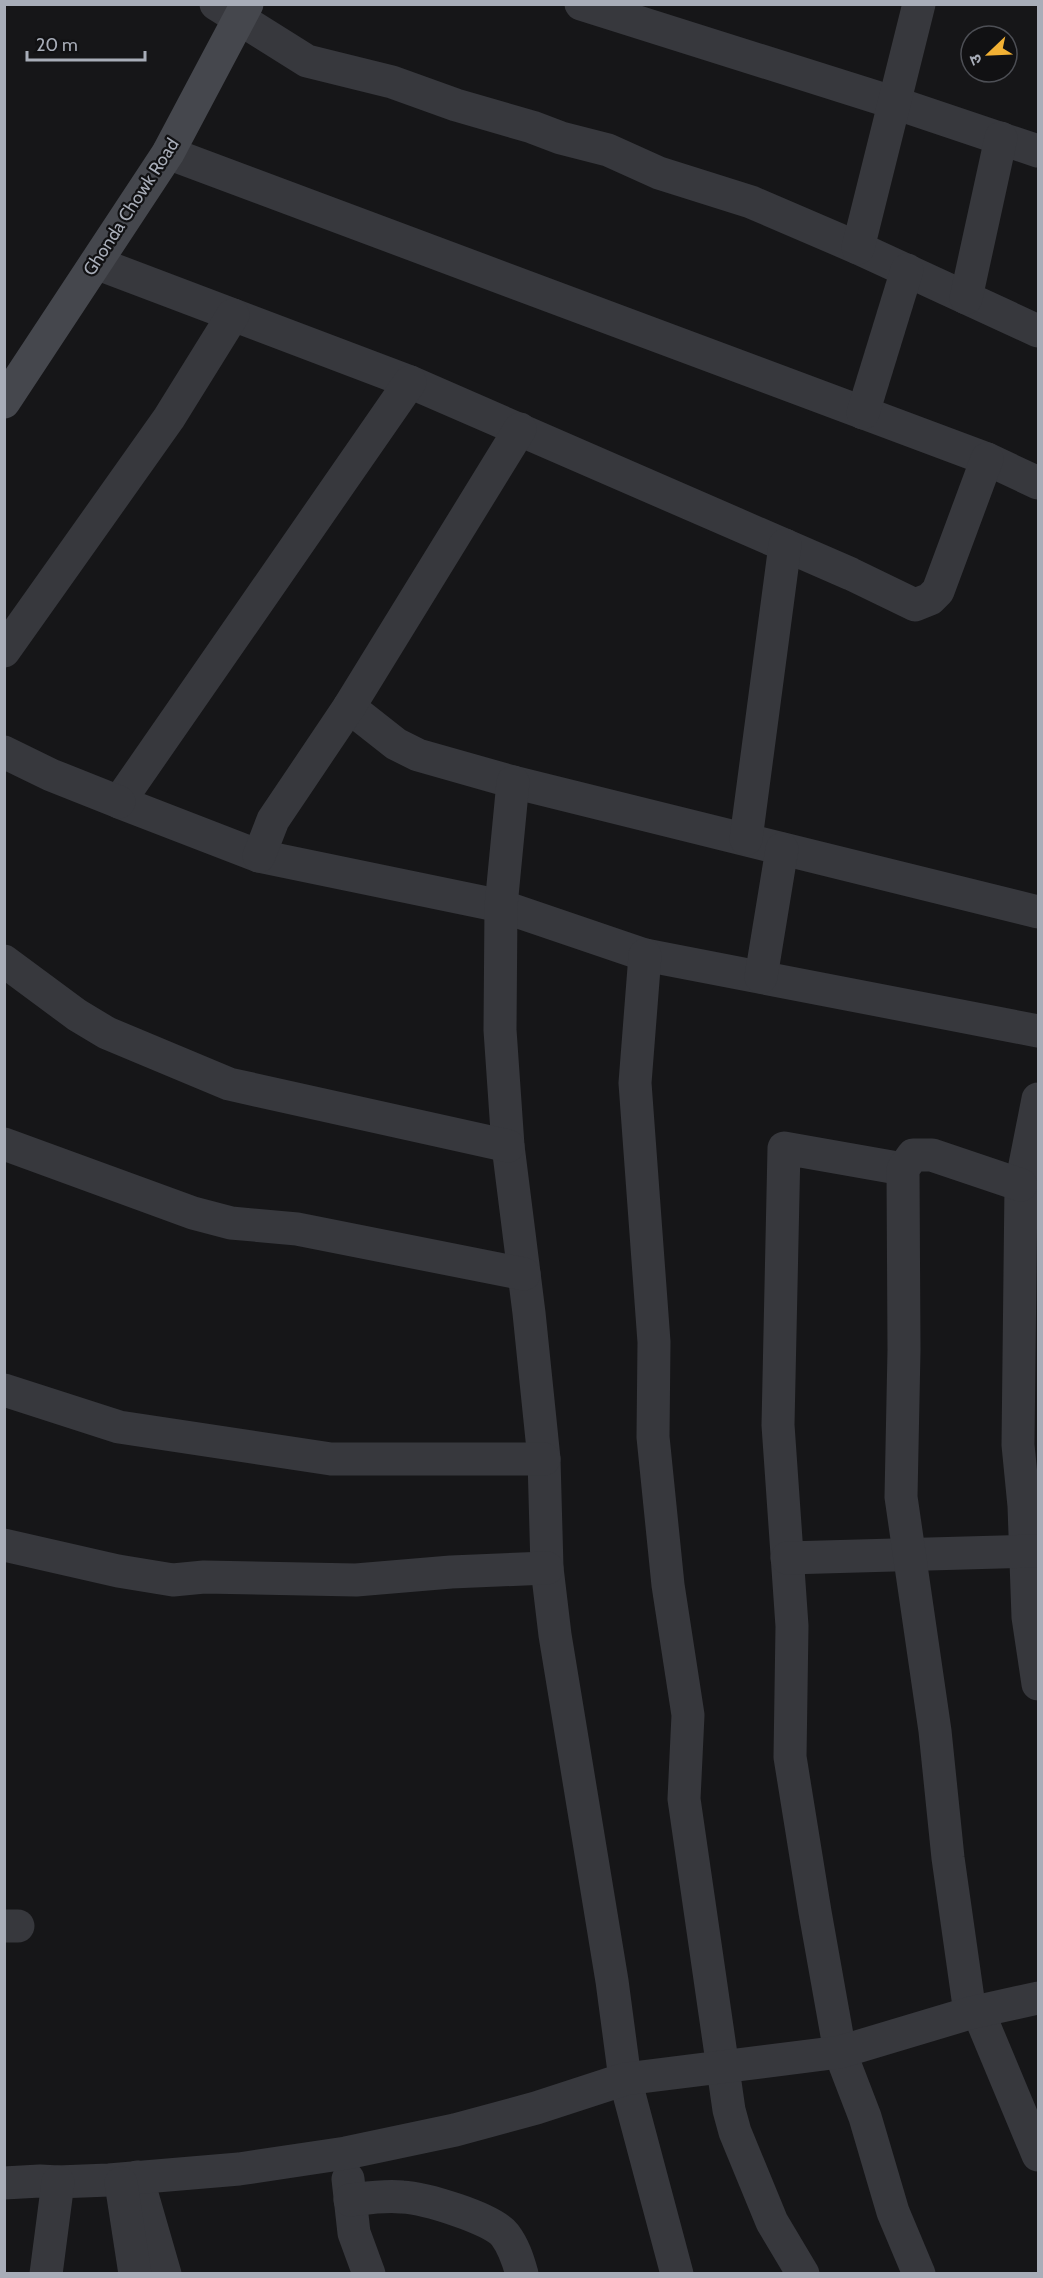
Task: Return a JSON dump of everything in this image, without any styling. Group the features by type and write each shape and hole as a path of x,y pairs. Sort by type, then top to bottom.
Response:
{"street":[{"path":"581,4 895,103 1038,151"},
{"path":"858,248 919,4"},
{"path":"234,9 307,60 392,82 456,105 561,138 608,150 659,173 751,202 907,270 1038,331"},
{"name":"Ghonda Chowk Road","path":"4,402 168,153 234,9"},
{"path":"966,298 1001,138"},
{"path":"168,153 987,459 1038,483"},
{"path":"96,263 410,382 785,545 915,605 930,599 938,591 987,459"},
{"path":"864,413 907,270"},
{"path":"4,651 169,418 233,315"},
{"path":"119,802 410,382"},
{"path":"259,856 273,819 349,707 520,429"},
{"path":"746,840 785,545"},
{"path":"349,707 396,744 418,755 513,782 1038,912"},
{"path":"4,752 51,775 259,856 501,906 645,955 1038,1031"},
{"path":"513,782 501,906 500,1030 508,1146 544,1459 548,1568 555,1635 612,1981 625,2079 677,2274"},
{"path":"761,977 782,849"},
{"path":"645,955 635,1083 654,1342 653,1437 668,1586 688,1715 684,1799 729,2110 735,2132 772,2222 803,2274"},
{"path":"4,961 76,1015 107,1033 228,1084 508,1146"},
{"path":"1038,1098 1021,1185 1028,1369 1018,1445 1024,1506 1032,1552 1028,1617 1038,1674"},
{"path":"4,1144 193,1213 231,1223 297,1229 524,1274"},
{"path":"903,1169 784,1148 778,1425 792,1626 790,1757 815,1912 840,2052 865,2117 893,2212 919,2274"},
{"path":"1021,1185 932,1155 913,1155 903,1169 904,1350 900,1497 935,1731 948,1858 974,2012 1038,2155"},
{"path":"4,1390 119,1427 331,1459 544,1459"},
{"path":"4,1545 172,1581 204,1577 356,1580 451,1572 548,1568"},
{"path":"787,1558 1032,1552"},
{"path":"4,2183 129,2178 262,2167 346,2153 455,2130 625,2079 840,2052 974,2012 1038,1998"},
{"path":"346,2153 354,2233 369,2274"},
{"path":"129,2178 135,2274"},
{"path":"129,2178 165,2274"},
{"path":"46,2274 58,2182"},
{"path":"350,2200 399,2196 422,2199 484,2220 504,2233 517,2255 522,2274"}]}
